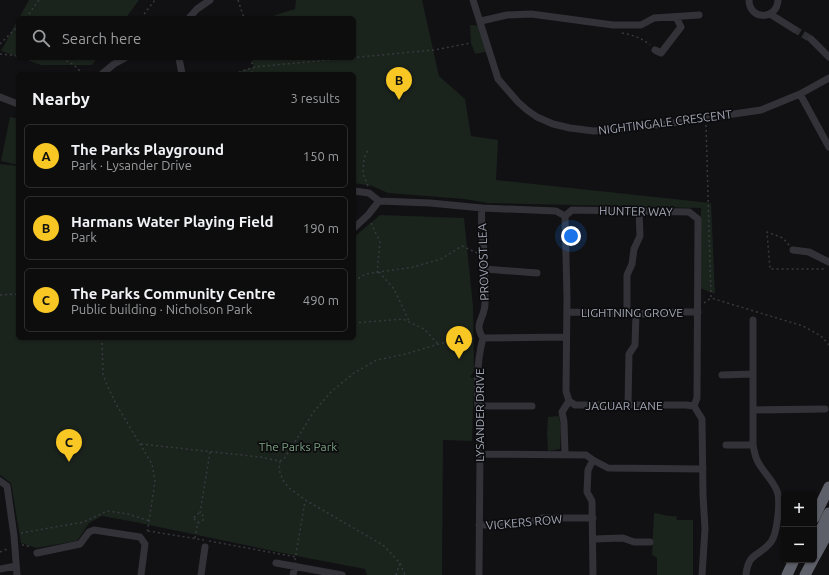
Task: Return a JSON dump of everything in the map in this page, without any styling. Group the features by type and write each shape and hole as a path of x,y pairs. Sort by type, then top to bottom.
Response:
{"highway":[{"path":"817,512 829,487"},
{"path":"817,538 829,513"},
{"path":"817,552 829,531"},
{"path":"800,575 806,563"},
{"path":"805,575 811,563"}],"street":[{"path":"191,16 197,9 210,0"},
{"name":"NIGHTINGALE CRESCENT","path":"473,0 481,21 498,79 527,110 537,117 553,124 570,128 594,130 666,124 761,110 800,94 829,78"},
{"path":"749,0 750,8 753,12 762,16 770,14 775,10 778,0"},
{"path":"481,21 507,15 531,14 610,25 641,25 654,18 699,15"},
{"path":"770,14 794,29"},
{"path":"655,50 662,53 681,27 676,17"},
{"path":"811,39 829,57"},
{"path":"104,72 121,60"},
{"path":"179,60 182,72"},
{"path":"800,94 829,147"},
{"path":"0,97 15,103"},
{"path":"356,191 369,193 379,201 556,211 565,216"},
{"path":"356,226 368,215 379,201"},
{"name":"PROVOST LEA","path":"482,208 480,222 485,269 485,308 478,326 479,332 484,338"},
{"name":"HUNTER WAY","path":"565,216 572,210 689,212 698,220 698,312"},
{"path":"627,313 628,275 632,264 634,249 640,236 640,211"},
{"name":"JAGUAR LANE","path":"565,216 567,312 566,391 569,401 575,405 694,406"},
{"path":"793,250 809,252 829,262"},
{"path":"485,269 537,273"},
{"name":"LIGHTNING GROVE","path":"567,312 663,314 675,312 698,312 697,398 694,406"},
{"path":"628,405 629,354 635,345 636,313"},
{"path":"746,575 749,561 754,555 771,542 777,525 778,492 757,460 753,446 752,320"},
{"path":"484,338 566,337"},
{"name":"LYSANDER DRIVE","path":"479,575 480,454 478,406 480,352 484,338"},
{"path":"722,375 753,374"},
{"path":"564,454 564,422 562,412 569,401"},
{"path":"478,406 532,406"},
{"path":"694,406 702,419 705,529 702,575"},
{"path":"753,410 825,410"},
{"path":"726,445 753,446"},
{"path":"480,454 586,455 592,460 608,468 703,469"},
{"path":"592,460 588,470 587,492 592,501 594,518 593,575"},
{"path":"0,481 7,486 14,536 17,575"},
{"name":"VICKERS ROW","path":"479,525 503,525 513,521 528,522 542,518 594,518"},
{"path":"37,553 80,544 89,532 94,530 140,537 145,544 141,575"},
{"path":"594,539 623,538 634,542 650,542"},
{"path":"201,575 205,547"},
{"path":"276,563 342,575"},
{"path":"0,569 16,566"},
{"path":"293,575 295,566"}],"path":[{"path":"27,16 39,0"},
{"path":"142,16 154,0"},
{"path":"238,0 243,16"},
{"path":"610,25 610,31 631,34 646,41 655,50"},
{"path":"0,44 16,28"},
{"path":"356,58 426,51 470,43"},
{"path":"0,54 16,56"},
{"path":"65,60 74,65 81,72"},
{"path":"250,60 254,67"},
{"path":"240,72 254,67 329,60"},
{"path":"252,72 254,67"},
{"path":"706,118 711,298 803,326 820,336 829,345"},
{"path":"368,150 364,158 363,174 368,183 369,193"},
{"path":"368,215 380,242 378,272 394,289 410,323"},
{"path":"793,250 783,238 767,232 770,269 829,268"},
{"path":"356,281 366,274 413,267 441,259 462,246 484,256"},
{"path":"0,295 16,294"},
{"path":"356,323 403,319 424,329 438,344"},
{"path":"141,444 260,457 280,461 284,459 315,410 332,391 354,373 377,360 406,354 438,344 484,338"},
{"path":"102,340 103,374 107,385 119,409 152,464 155,481 150,521 145,544"},
{"path":"198,522 202,521 203,519 202,515 200,514 210,452"},
{"path":"280,461 279,470 283,480 289,488 306,500 383,545 400,563 405,575"},
{"path":"295,566 306,500"},
{"path":"18,534 84,522 107,511 128,514 150,521"},
{"path":"195,538 198,522 195,519 195,516 200,514"},
{"path":"148,531 195,538 296,557"},
{"path":"20,545 26,545 37,553"},
{"path":"0,552 11,547"},
{"path":"396,575 400,563"}],"green space":[{"path":"29,0 139,0 127,16 20,16"},
{"path":"296,0 422,0 439,76 465,99 471,136 498,140 496,180 711,203 715,294 700,288 701,208 488,203 464,199 388,193 372,186 356,183 356,72 238,72 254,67 252,60 356,60 356,16 272,16 295,9"},
{"path":"16,23 16,56 1,51"},
{"path":"470,25 482,26 490,51 475,54 471,43"},
{"path":"27,60 96,60 92,65 41,65"},
{"path":"10,117 16,118 16,165 1,161"},
{"name":"The Parks Park","path":"0,164 16,166 16,340 356,340 356,235 380,215 464,218 473,306 474,371 470,377 474,378 472,441 443,440 442,575 367,575 365,569 102,516 89,523 77,541 36,548 21,543 11,483 0,475"},
{"path":"548,417 559,417 561,427 560,449 548,451"},
{"path":"654,513 676,516 677,520 693,520 693,575 657,575 657,558 652,555"}],"tunnel":[{"path":"794,29 811,39"}],"place":[{"name":"Harmans Water Playing Field","path":"399,100"},
{"name":"The Parks Playground","path":"459,359"},
{"name":"The Parks Community Centre","path":"69,462"}]}
